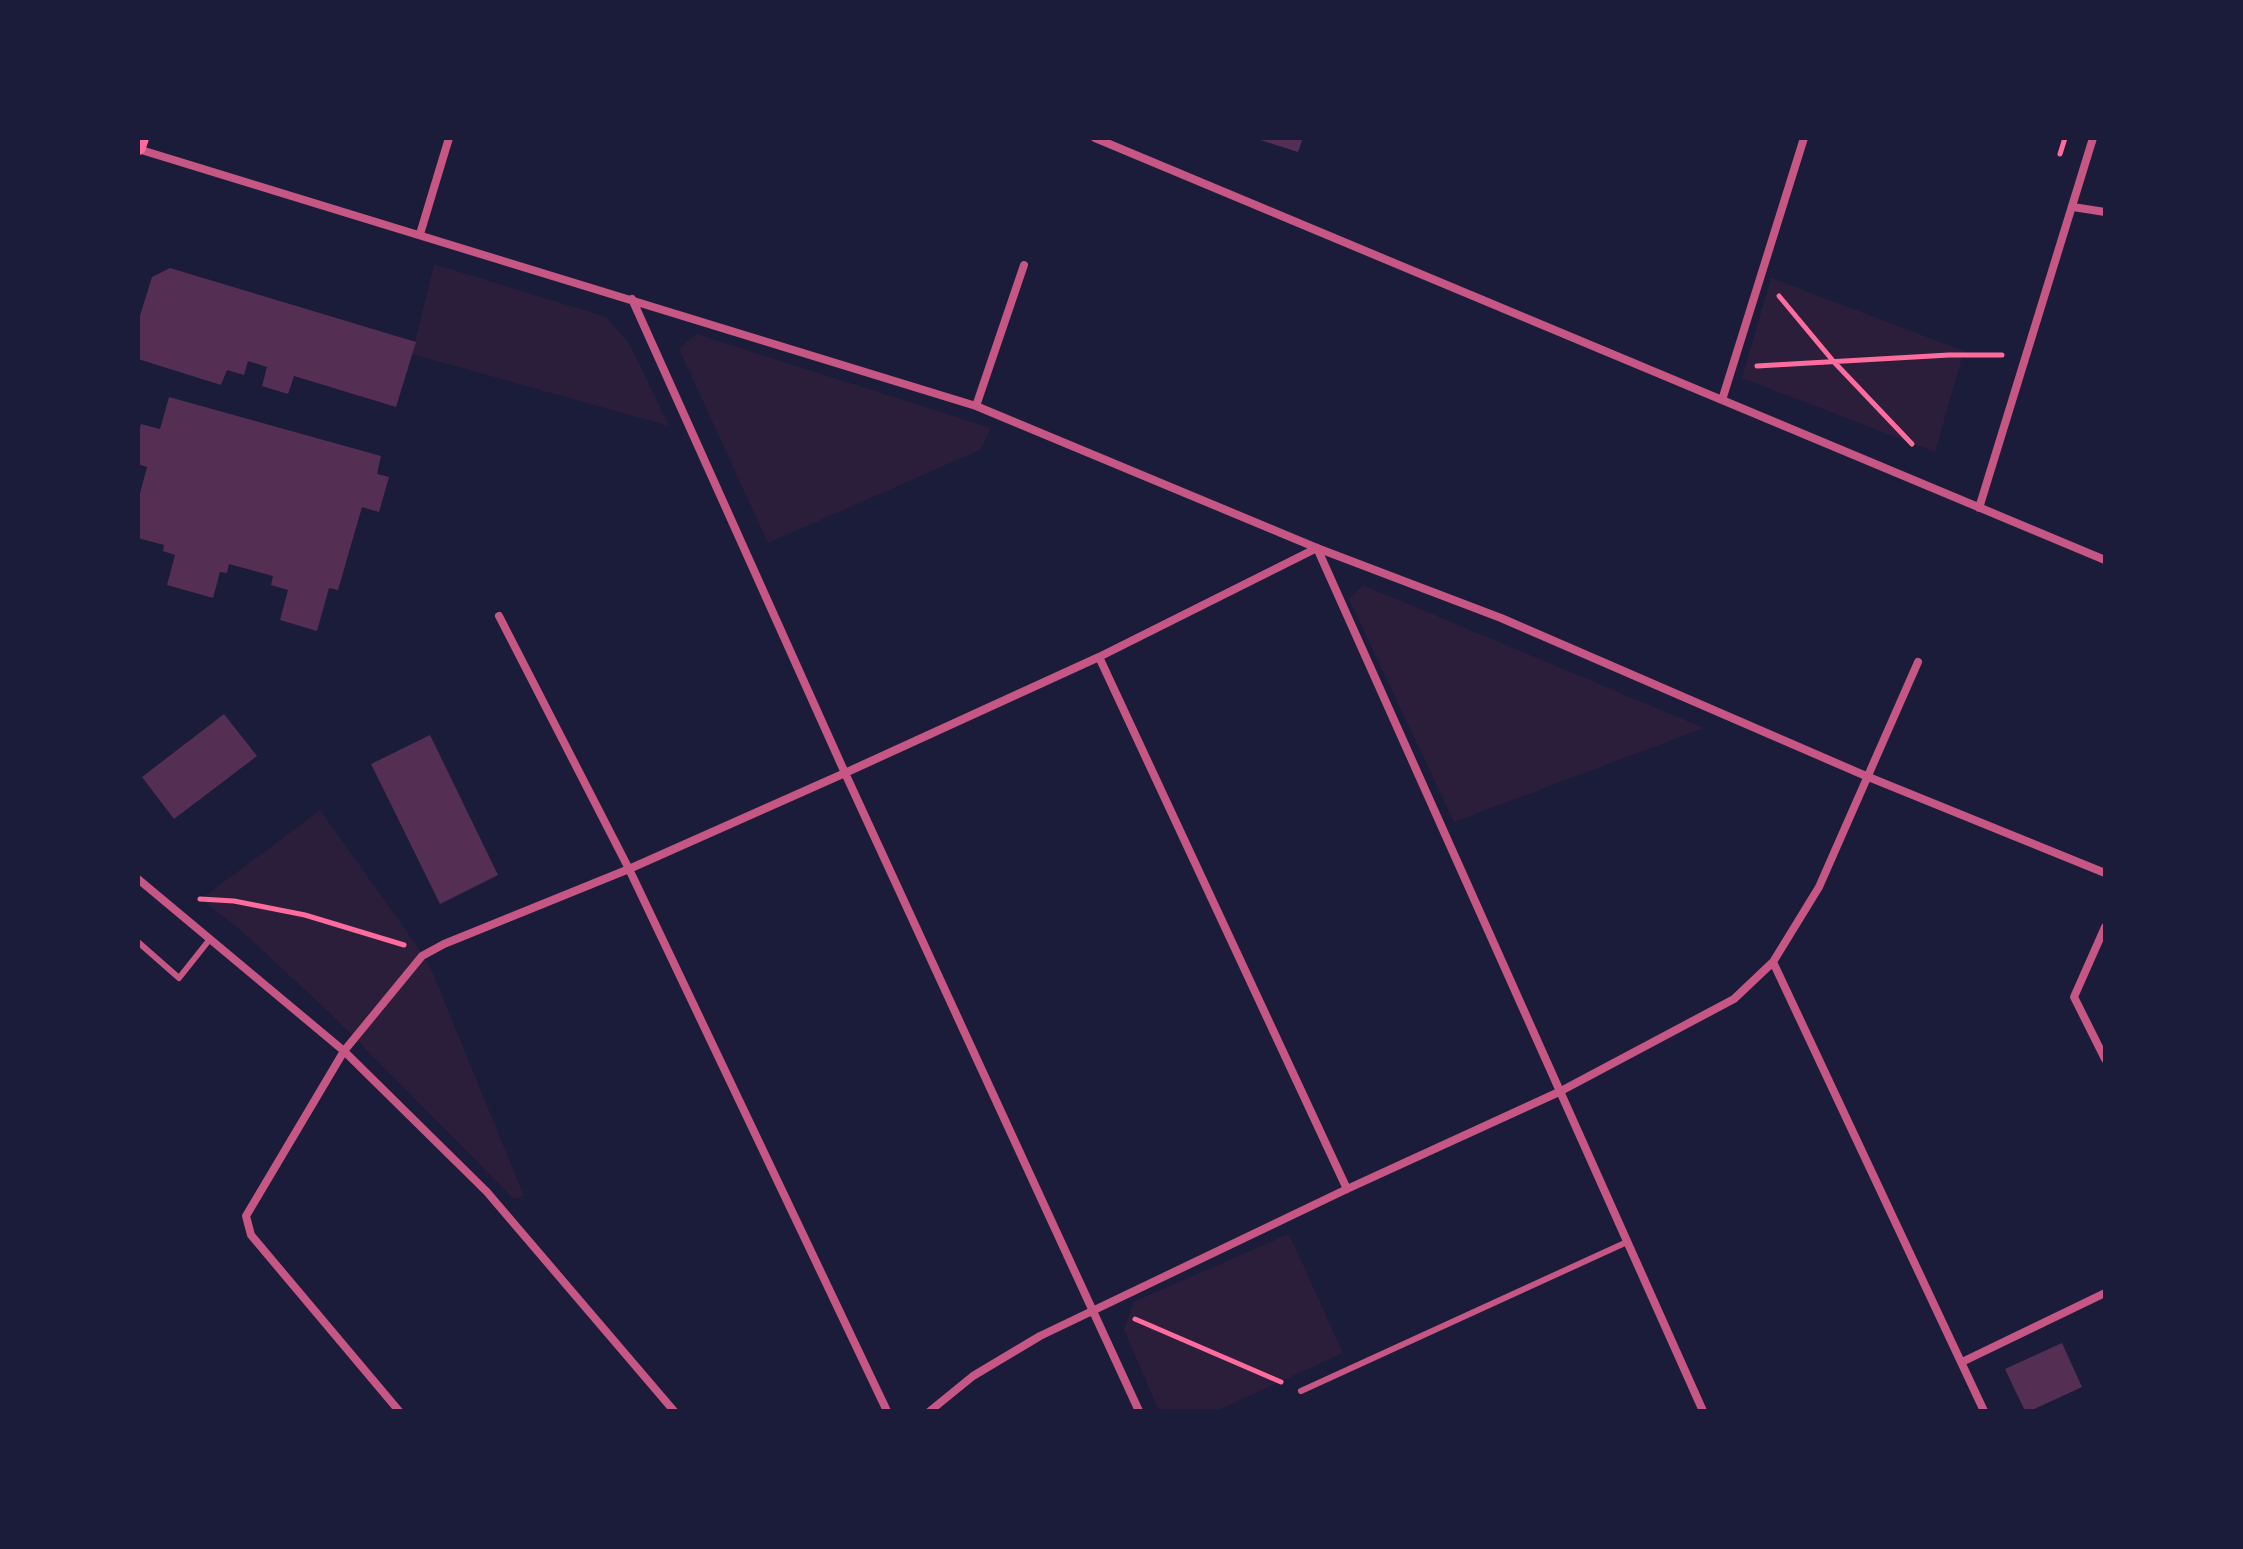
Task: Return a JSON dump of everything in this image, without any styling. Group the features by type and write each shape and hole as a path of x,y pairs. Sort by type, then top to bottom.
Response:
{"main road":[{"path":"138,148 141,138"}],"street":[{"path":"420,234 449,138"},
{"path":"1095,138 2105,560"},
{"path":"1722,400 1804,138"},
{"path":"1979,508 2093,138"},
{"path":"138,148 976,406 1317,548 1501,618 1866,776 2105,873"},
{"path":"2073,207 2105,212"},
{"path":"976,406 1024,265"},
{"path":"632,299 845,773 1139,1411"},
{"path":"399,1411 251,1235 246,1216 344,1051 422,956 845,773 1099,657 1317,548"},
{"path":"1317,548 1703,1411"},
{"path":"499,616 629,869 887,1411"},
{"path":"1099,657 1347,1189"},
{"path":"930,1411 973,1376 1040,1336 1347,1189 1559,1092 1734,999 1773,962 1819,887 1918,662"},
{"path":"138,879 344,1051 487,1192 674,1411"},
{"path":"2105,927 2074,997 2105,1059"},
{"path":"1773,962 1984,1411"},
{"path":"1962,1362 2105,1293"}],"lane":[{"path":"138,942 179,978 210,939"},
{"path":"1301,1391 1627,1242"}],"path":[{"path":"1760,274 1834,362 1912,444"},
{"path":"1732,367 1949,355 2001,356"},
{"path":"159,897 234,901 305,915 399,942 422,956"},
{"path":"1135,1319 1301,1391"}],"shaded area":[{"path":"434,264 606,317 629,343 669,426 412,354"},
{"path":"1771,278 1964,351 1935,452 1742,378"},
{"path":"696,334 991,428 980,450 768,543 679,349"},
{"path":"1363,585 1704,728 1454,822 1349,599"},
{"path":"320,810 432,971 524,1196 514,1199 334,1017 246,935 201,899"},
{"path":"1289,1234 1343,1353 1216,1411 1159,1411 1124,1330 1133,1302"}],"building":[{"path":"1254,138 1303,138 1298,152"},
{"path":"170,268 416,342 396,407 294,376 288,394 262,386 267,367 248,361 244,375 227,370 221,385 138,359 138,322 152,277"},
{"path":"169,397 381,456 377,474 389,477 379,512 362,507 338,590 329,588 317,631 280,620 288,590 271,585 273,576 229,564 227,573 220,572 213,598 167,585 175,555 163,551 164,545 138,538 138,501 147,467 138,464 138,435 141,424 160,429"},
{"path":"224,714 257,756 174,819 142,777"},
{"path":"430,735 498,875 440,904 371,764"},
{"path":"2062,1343 2082,1387 2025,1411 2005,1369"}]}
